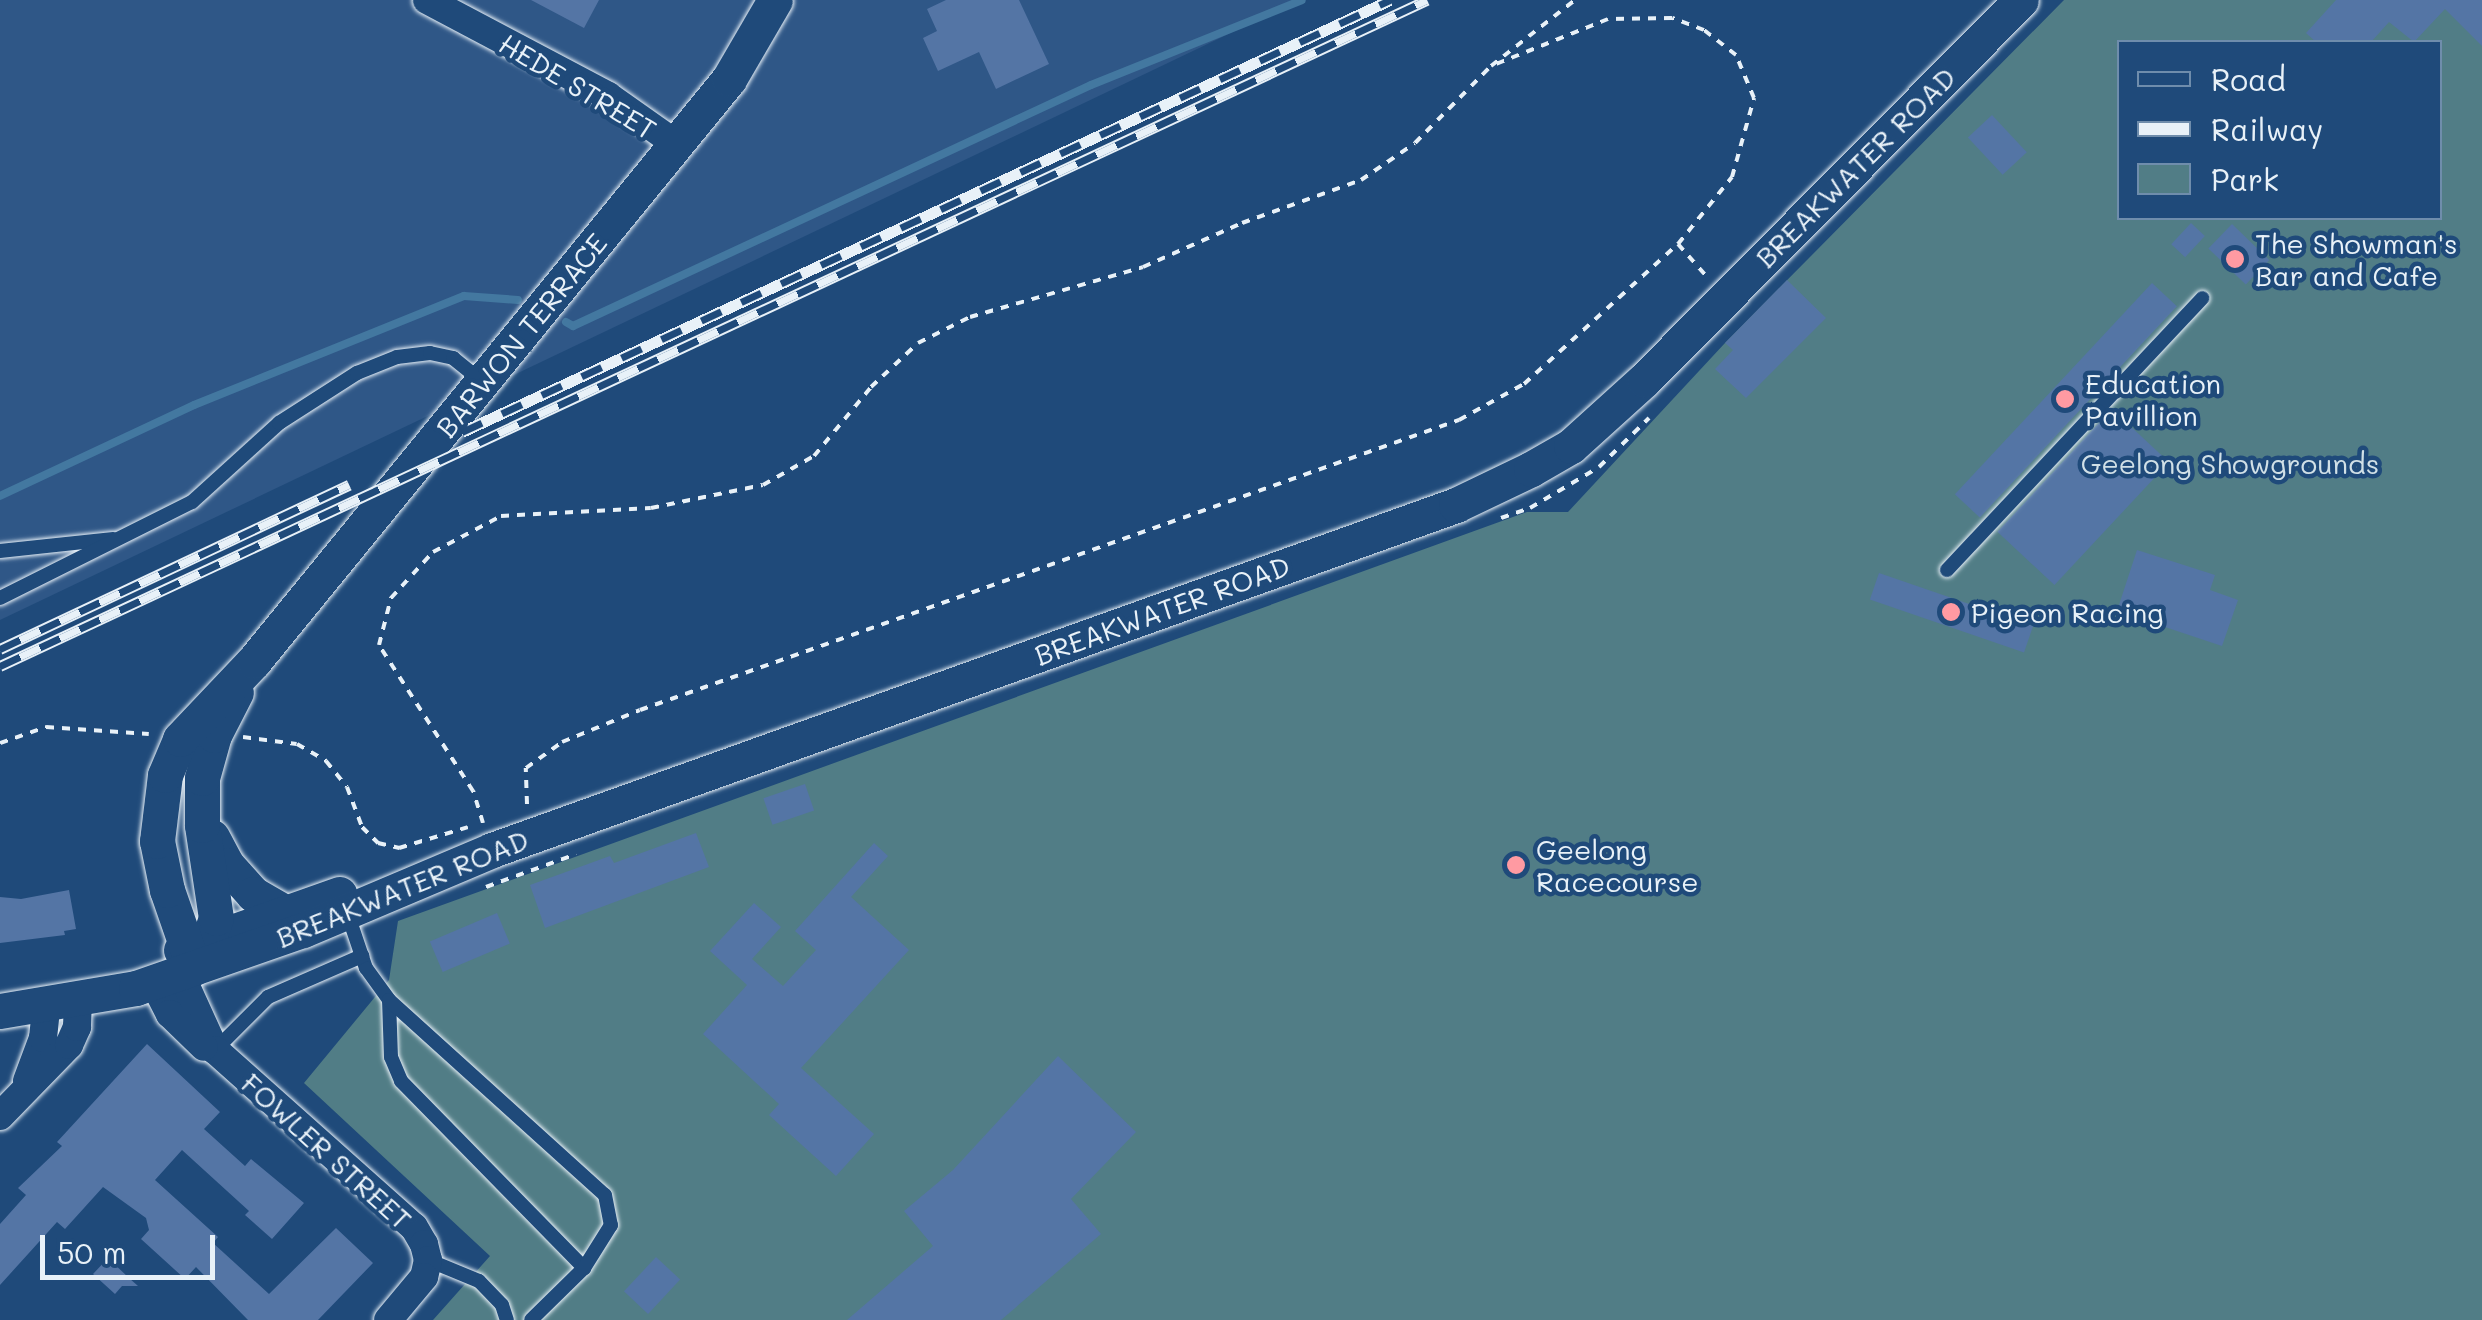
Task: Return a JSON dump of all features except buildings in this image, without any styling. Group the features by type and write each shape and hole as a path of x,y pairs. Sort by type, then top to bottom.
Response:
{"street":[{"name":"HEDE STREET","path":"426,0 608,96 676,144"},
{"name":"BARWON TERRACE","path":"181,961 158,841 165,776 254,661 729,79 775,0"},
{"name":"BREAKWATER ROAD","path":"181,961 442,869 491,829 530,836 1456,505 1571,446 1725,298 2021,0"},
{"name":"BARWON TERRACE","path":"181,961 216,910 200,793 199,734"},
{"path":"200,793 210,832 227,866 262,901 283,911"},
{"path":"0,1011 181,961 283,911 344,903"},
{"name":"FOWLER STREET","path":"181,961 215,1050 414,1227 428,1260"},
{"path":"0,1116 22,1092 65,996"},
{"path":"388,1320 424,1277 428,1260"}],"lane":[{"path":"1948,570 2202,298"},
{"path":"0,598 192,502 279,423 357,373 397,357 430,353 453,358 484,382"},
{"path":"0,551 119,538"},
{"path":"344,903 362,956 389,1000 606,1195 611,1225 584,1268 532,1320"},
{"path":"215,1050 268,998 362,956"},
{"path":"389,1000 391,1057 401,1081 584,1268"},
{"path":"428,1260 479,1281 502,1305 506,1320"}],"path":[{"path":"0,743 46,727 283,740 317,754 347,788 366,833 385,845 399,848 491,829 473,790 379,645 391,598 433,552 501,516 651,508 763,485 814,456 871,387 918,343 970,317 1143,267 1242,223 1362,180 1415,144 1491,66 1575,0"},
{"path":"530,836 526,768 562,742 640,710 1458,420 1524,384 1678,244 1732,177 1754,98 1736,56 1704,30 1672,18 1608,19 1491,66"},
{"path":"1678,244 1725,298"}],"shaded area":[{"path":"0,0 1300,0 0,620"}],"green space":[{"name":"Geelong Racecourse","path":"2064,0 2482,0 2482,1320 433,1320 490,1256 304,1083 389,980 398,921 1527,512 1568,512 1725,343"}],"waterway":[{"path":"566,322 573,326 1091,85 1302,0"},
{"path":"0,496 194,405 464,296 518,300"}],"railway":[{"path":"462,432 1390,0"},
{"path":"0,666 1427,0"},
{"path":"0,649 349,485"}],"place":[{"name":"The Showman's Bar and Cafe","path":"2235,259"},
{"name":"Education Pavillion","path":"2065,399"},
{"name":"Pigeon Racing","path":"1951,612"},
{"name":"Geelong Racecourse","path":"1516,865"}],"park label":[{"name":"Geelong Showgrounds","path":"2230,463"}]}
